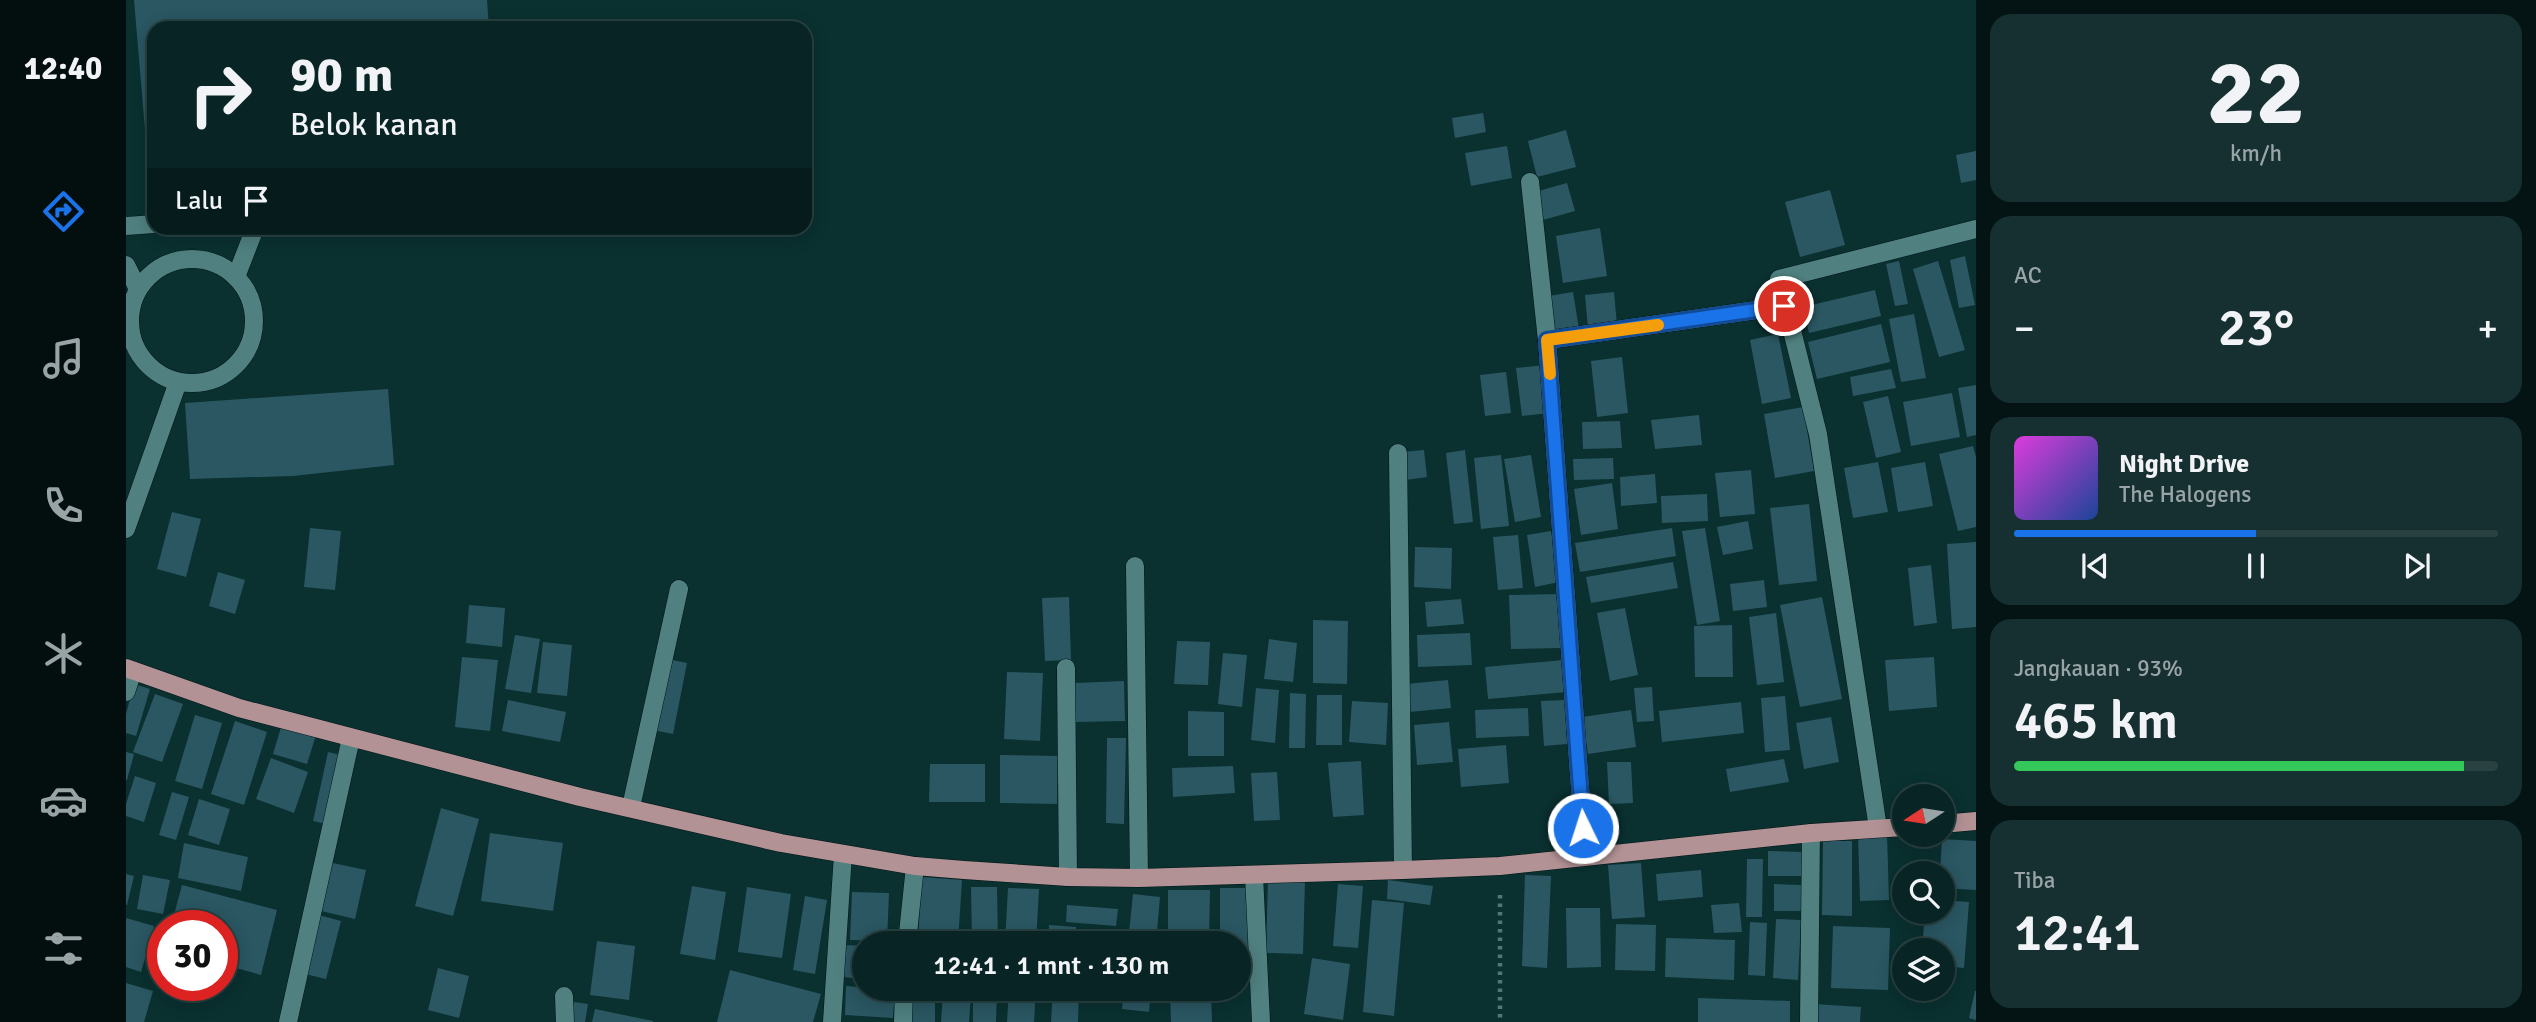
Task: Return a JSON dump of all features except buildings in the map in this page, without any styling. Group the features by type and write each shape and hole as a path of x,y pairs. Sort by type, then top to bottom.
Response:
{"main road":[{"path":"129,669 239,708 580,797 781,843 915,866 1068,877 1254,876 1500,866 1584,855 1892,827"},
{"path":"1955,823 1976,821"}],"street":[{"path":"1530,182 1547,340 1584,855"},
{"path":"126,226 147,224"},
{"path":"1878,828 1818,434 1779,279 1976,229"},
{"path":"236,277 253,235"},
{"path":"188,258 222,266 236,277 247,291 253,307 254,326 250,343 229,371 214,379 197,383 178,382 155,370 138,350 131,333 130,316 138,289 155,271 171,262 188,258"},
{"path":"126,265 138,289"},
{"path":"1547,340 1784,306"},
{"path":"126,529 178,382"},
{"path":"1398,453 1404,870"},
{"path":"1135,565 1139,878"},
{"path":"631,807 679,589"},
{"path":"1066,668 1068,877"},
{"path":"126,692 129,669"},
{"path":"288,1022 351,738"},
{"path":"1809,1022 1811,833"},
{"path":"832,1022 843,854"},
{"path":"908,931 915,866"},
{"path":"1254,876 1261,1022"},
{"path":"564,996 565,1022"},
{"path":"903,1022 904,1001"}],"path":[{"path":"1500,866 1500,1022"}],"slow traffic":[{"path":"1550,374 1547,340 1658,325"}],"route":[{"path":"1583,828 1547,340 1784,306"}]}
